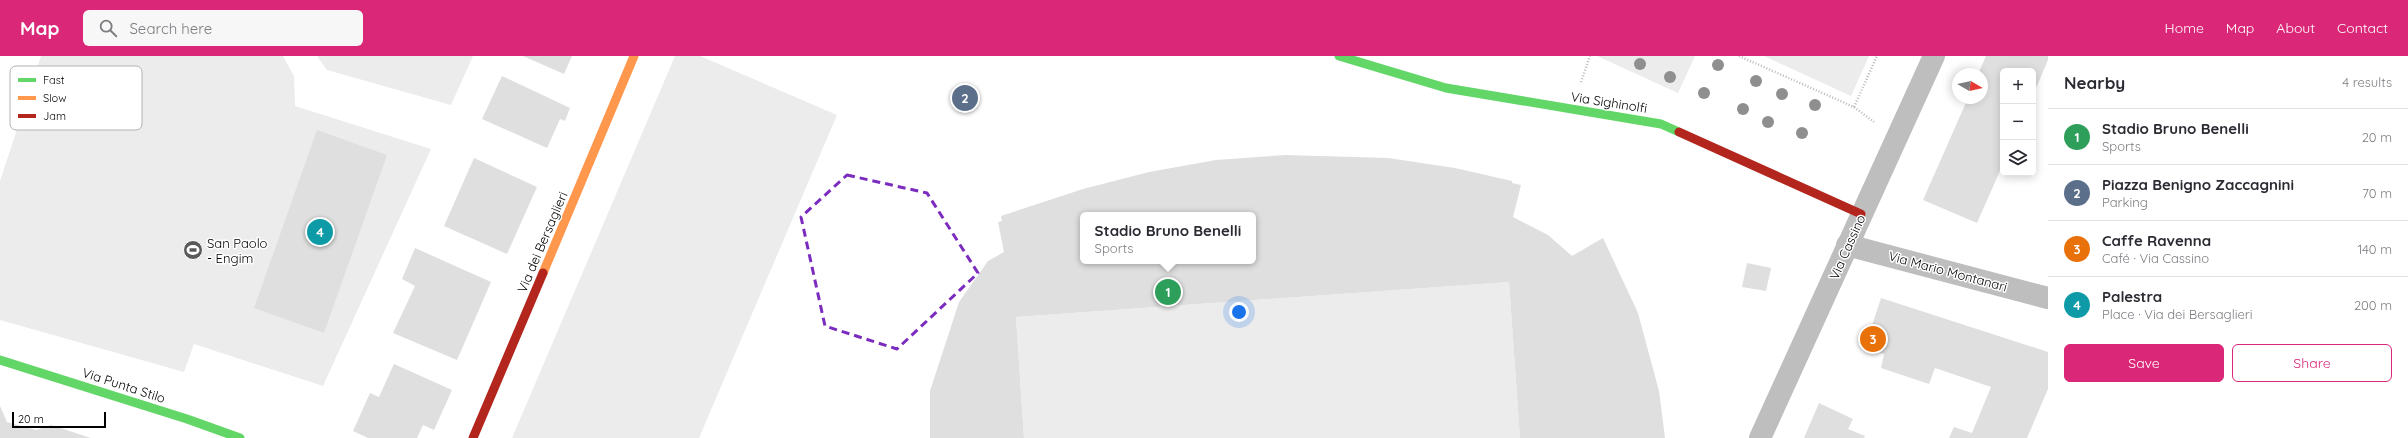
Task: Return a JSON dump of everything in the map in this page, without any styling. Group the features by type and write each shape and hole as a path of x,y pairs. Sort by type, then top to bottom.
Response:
{"street":[{"name":"Via dei Bersaglieri","path":"473,438 634,56"},
{"name":"Via Sighinolfi","path":"1339,56 1446,88 1661,124 1861,214"},
{"name":"Via Cassino","path":"1760,438 1934,56"},
{"name":"Via Mario Montanari","path":"1847,245 2048,298"},
{"name":"Via Punta Stilo","path":"0,360 187,418 240,438"}],"path":[{"path":"1739,56 1854,107 1874,122"},
{"path":"1854,107 1877,56"}],"highlighted area":[{"path":"847,175 927,193 978,273 897,349 825,326 801,217"}],"shaded area":[{"name":"San Paolo - Engim","path":"41,56 283,56 294,76 295,106 431,149 323,386 194,344 184,372 0,320 0,181 17,130 142,130 142,66 38,66"},
{"path":"317,56 473,56 451,105 327,70"},
{"path":"675,56 700,56 837,115 699,438 512,438"},
{"path":"1597,56 1695,56 1678,93"},
{"path":"1764,56 1869,56 1851,96"},
{"path":"1509,282 1520,438 1024,438 1016,317"}],"building":[{"path":"523,56 572,56 564,74"},
{"path":"1986,56 2048,56 2048,60 2036,88 2036,68 2000,68 2000,171 1977,223 1923,200 1965,104 1988,104 1988,68 1981,68"},
{"path":"502,76 570,108 565,121 560,119 547,148 482,119"},
{"path":"317,130 387,155 324,333 254,308"},
{"path":"1285,155 1388,158 1455,168 1512,181 1512,183 1521,185 1513,217 1548,235 1572,256 1603,238 1638,313 1659,391 1665,438 1520,438 1509,282 1016,317 1024,438 930,438 930,391 959,302 988,261 1004,252 998,222 1002,221 1001,216 1083,189 1149,172 1216,160"},
{"path":"474,158 537,187 507,254 444,226"},
{"path":"415,248 491,282 457,360 393,333 415,286 402,279"},
{"path":"1747,263 1771,268 1766,291 1742,287"},
{"path":"1881,298 2048,352 2048,389 2027,438 1949,438 1954,427 1972,433 1991,387 1935,368 1929,384 1881,368 1884,354 1865,347"},
{"path":"394,364 452,390 434,430 423,425 417,438 368,438 353,431 370,393 379,397"},
{"path":"1819,403 1853,419 1848,429 1865,436 1864,438 1804,438"},
{"path":"0,406 7,422 36,430 51,425 91,438 0,438"}],"traffic: fast":[{"path":"1339,56 1446,88 1661,124 1679,132"},
{"path":"0,360 187,419 240,438"}],"traffic: slow":[{"path":"543,273 634,56"}],"traffic: jam":[{"path":"1679,132 1861,214"},
{"path":"473,438 543,273"}],"place":[{"name":"Piazza Benigno Zaccagnini","path":"965,98"},
{"name":"Palestra","path":"320,232"},
{"name":"San Paolo - Engim","path":"193,250"},
{"name":"Stadio Bruno Benelli","path":"1168,292"},
{"name":"Caffe Ravenna","path":"1873,339"}]}
